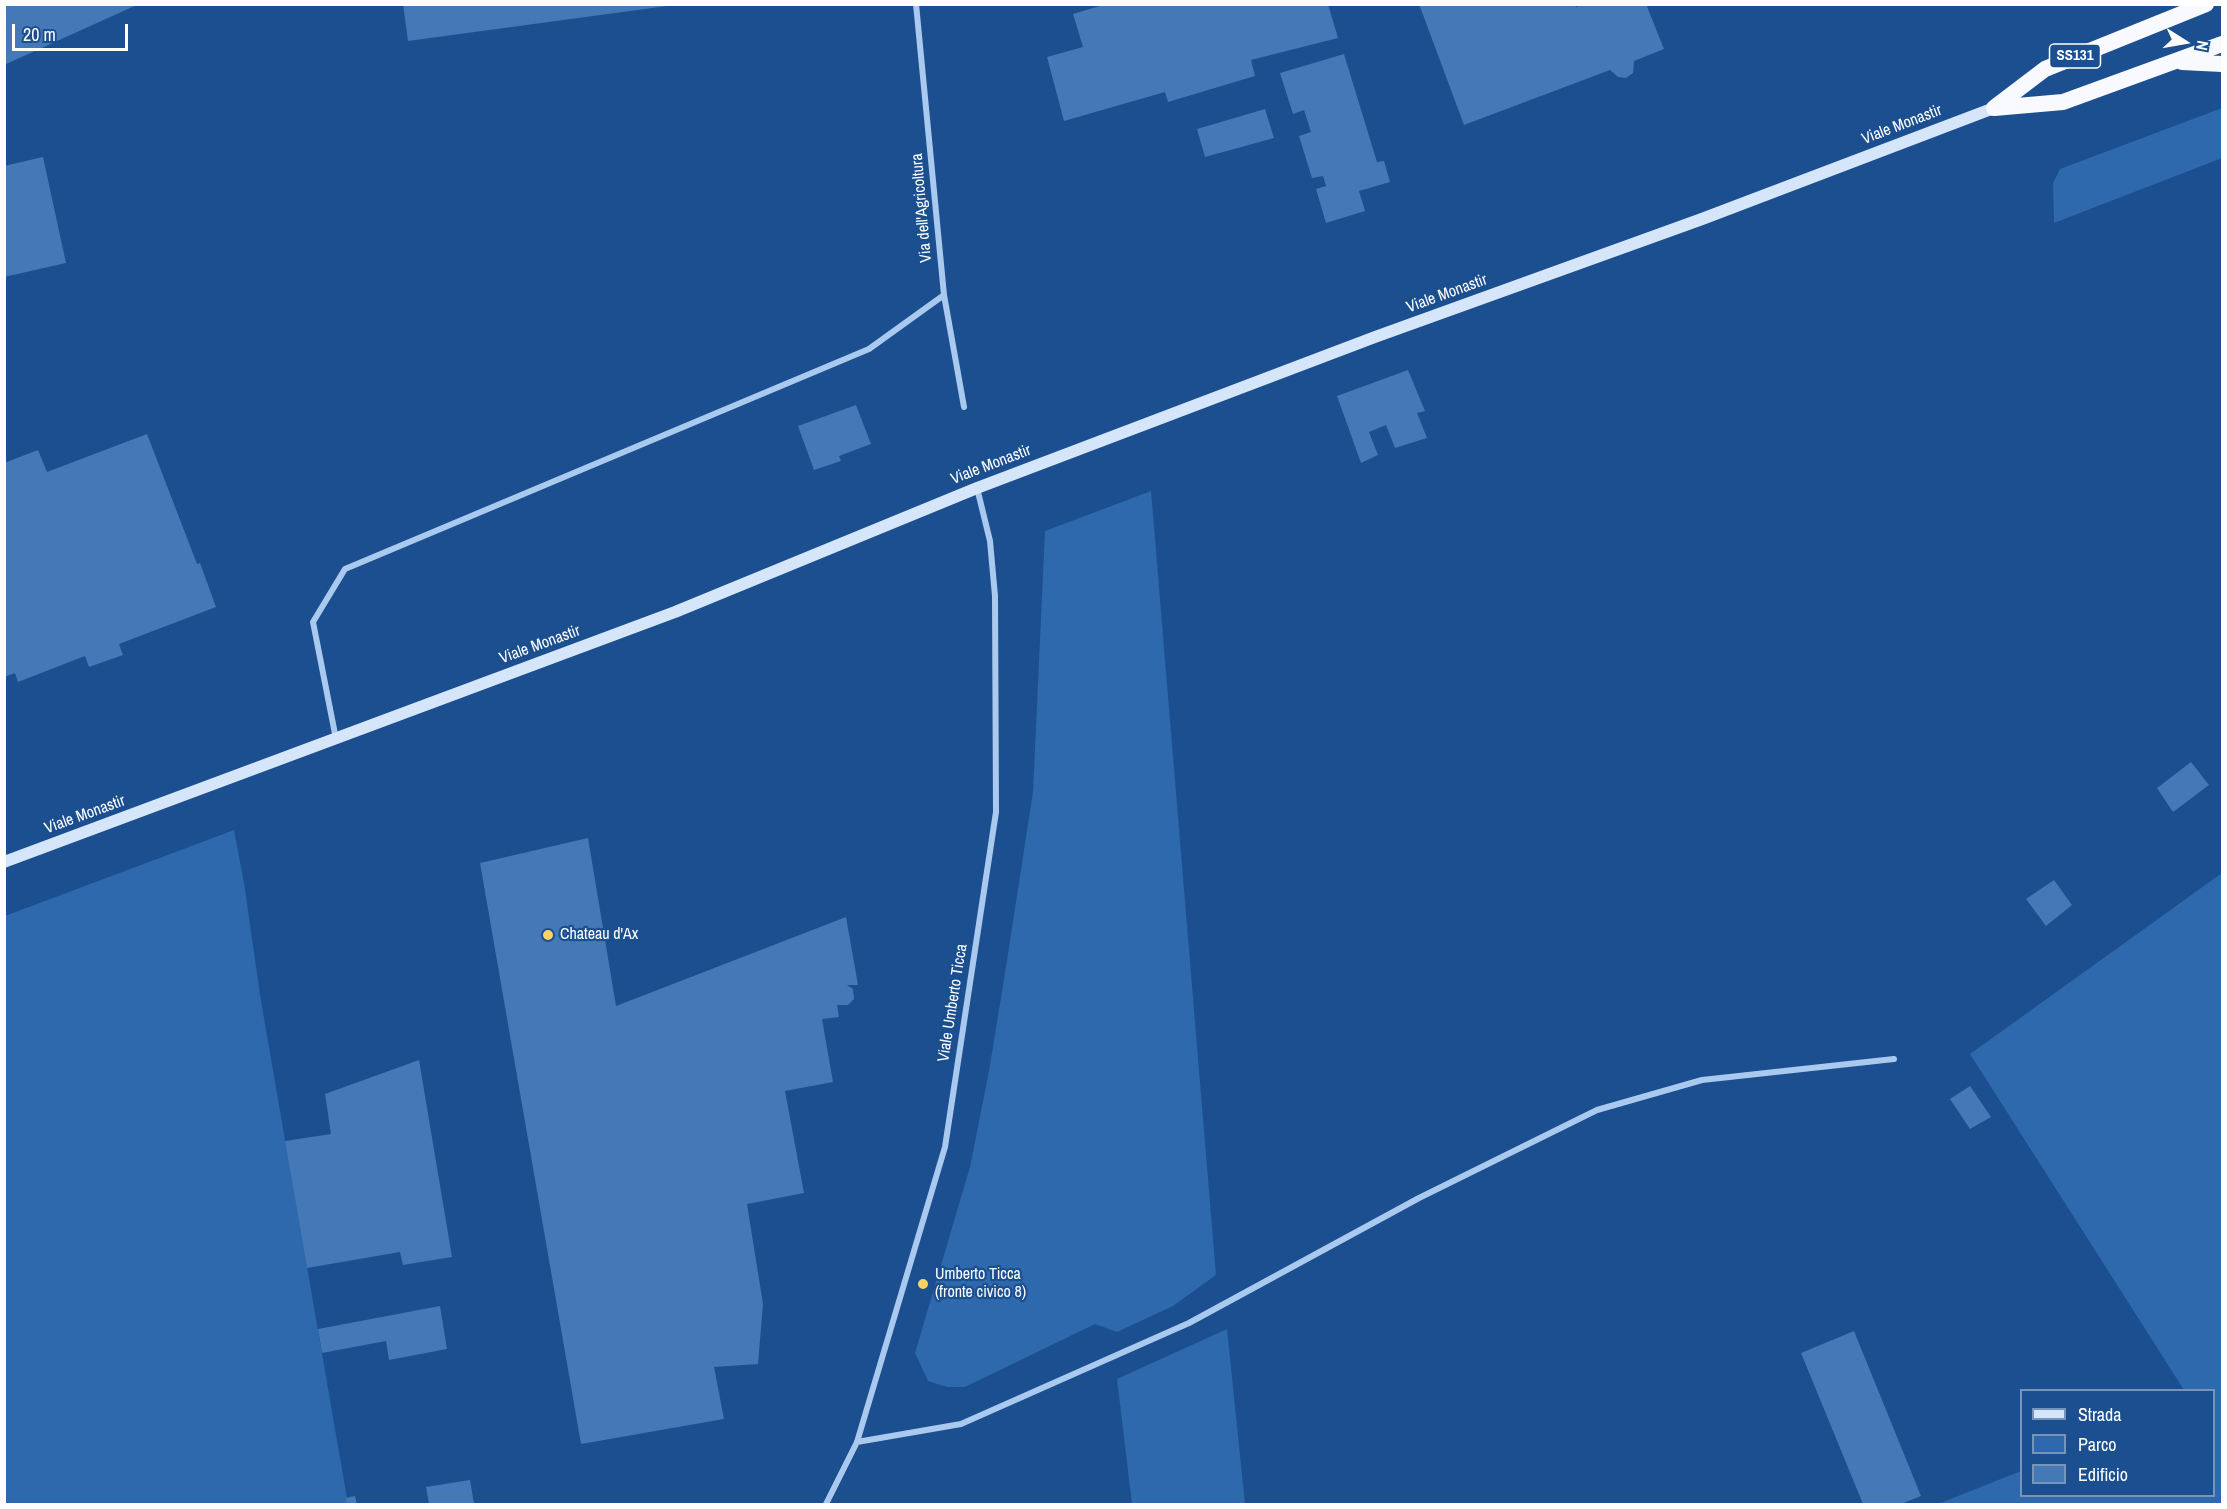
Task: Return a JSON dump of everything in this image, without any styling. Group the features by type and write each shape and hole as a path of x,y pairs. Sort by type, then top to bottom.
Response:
{"highway":[{"path":"2165,20 2179,4"},
{"name":"SS131","path":"1994,108 2045,69 2206,4"},
{"name":"SS131","path":"1994,108 2063,102 2223,44"},
{"path":"2175,61 2223,64"}],"main road":[{"name":"Viale Monastir","path":"4,862 675,612 976,488 1375,337 1702,219 1994,108"}],"street":[{"name":"Via dell'Agricoltura","path":"916,4 944,295 964,407"},
{"path":"336,739 313,622 345,569 869,349 944,295"},
{"name":"Viale Umberto Ticca","path":"826,1504 857,1442 945,1147 996,812 995,596 990,541 976,488"},
{"path":"857,1442 961,1424 1125,1352 1189,1323 1419,1198 1597,1110 1702,1080 1894,1059"}],"green space":[{"path":"2222,108 2222,158 2054,223 2053,183 2060,169"},
{"path":"1151,491 1216,1275 1173,1306 1117,1332 1095,1324 965,1387 947,1387 928,1381 915,1353 970,1167 1005,973 1033,792 1045,531"},
{"path":"234,830 261,1001 348,1504 5,1504 5,916"},
{"path":"2222,873 2222,1504 1938,1504 2020,1471 2020,1497 2215,1497 2215,1389 2183,1389 1970,1054"},
{"path":"1227,1329 1245,1504 1132,1504 1117,1379"}],"building":[{"path":"4,4 139,4 4,65"},
{"path":"403,4 667,4 667,6 408,41"},
{"path":"1106,4 1328,4 1338,38 1251,60 1255,76 1168,102 1165,92 1064,121 1047,57 1083,47 1073,14"},
{"path":"1419,4 1575,4 1576,7 1583,4 1646,4 1664,49 1634,61 1633,73 1626,78 1618,77 1610,70 1464,125"},
{"path":"1344,54 1377,162 1384,161 1390,182 1359,191 1365,211 1326,223 1316,189 1326,186 1323,176 1312,178 1299,136 1311,132 1304,110 1293,114 1280,73"},
{"path":"1265,109 1274,138 1205,157 1197,129"},
{"path":"43,157 66,263 4,277 4,166"},
{"path":"1408,370 1425,411 1417,413 1427,438 1395,448 1386,425 1369,432 1378,455 1361,463 1337,396"},
{"path":"856,405 871,444 839,456 841,461 814,470 798,426"},
{"path":"147,434 216,607 119,644 123,655 89,667 85,656 18,682 15,673 4,677 4,463 38,450 47,472"},
{"path":"2191,762 2209,785 2173,812 2157,788"},
{"path":"588,838 616,1006 846,917 858,985 847,985 853,989 854,999 848,1005 837,1005 839,1017 822,1019 833,1082 785,1091 804,1193 747,1204 763,1304 758,1364 714,1367 724,1419 581,1444 480,863"},
{"path":"2054,880 2072,905 2046,926 2026,899"},
{"path":"419,1060 452,1257 403,1265 400,1252 307,1268 285,1141 331,1134 325,1094"},
{"path":"1970,1086 1991,1117 1970,1129 1950,1099"},
{"path":"440,1306 447,1349 389,1360 386,1341 322,1353 318,1329"},
{"path":"1854,1331 1921,1496 1901,1504 1863,1504 1801,1353"},
{"path":"470,1480 474,1504 429,1504 426,1487"},
{"path":"355,1496 357,1504 347,1504 346,1498"}],"place":[{"name":"Chateau d'Ax","path":"548,935"},
{"name":"Umberto Ticca (fronte civico 8)","path":"923,1284"}]}
